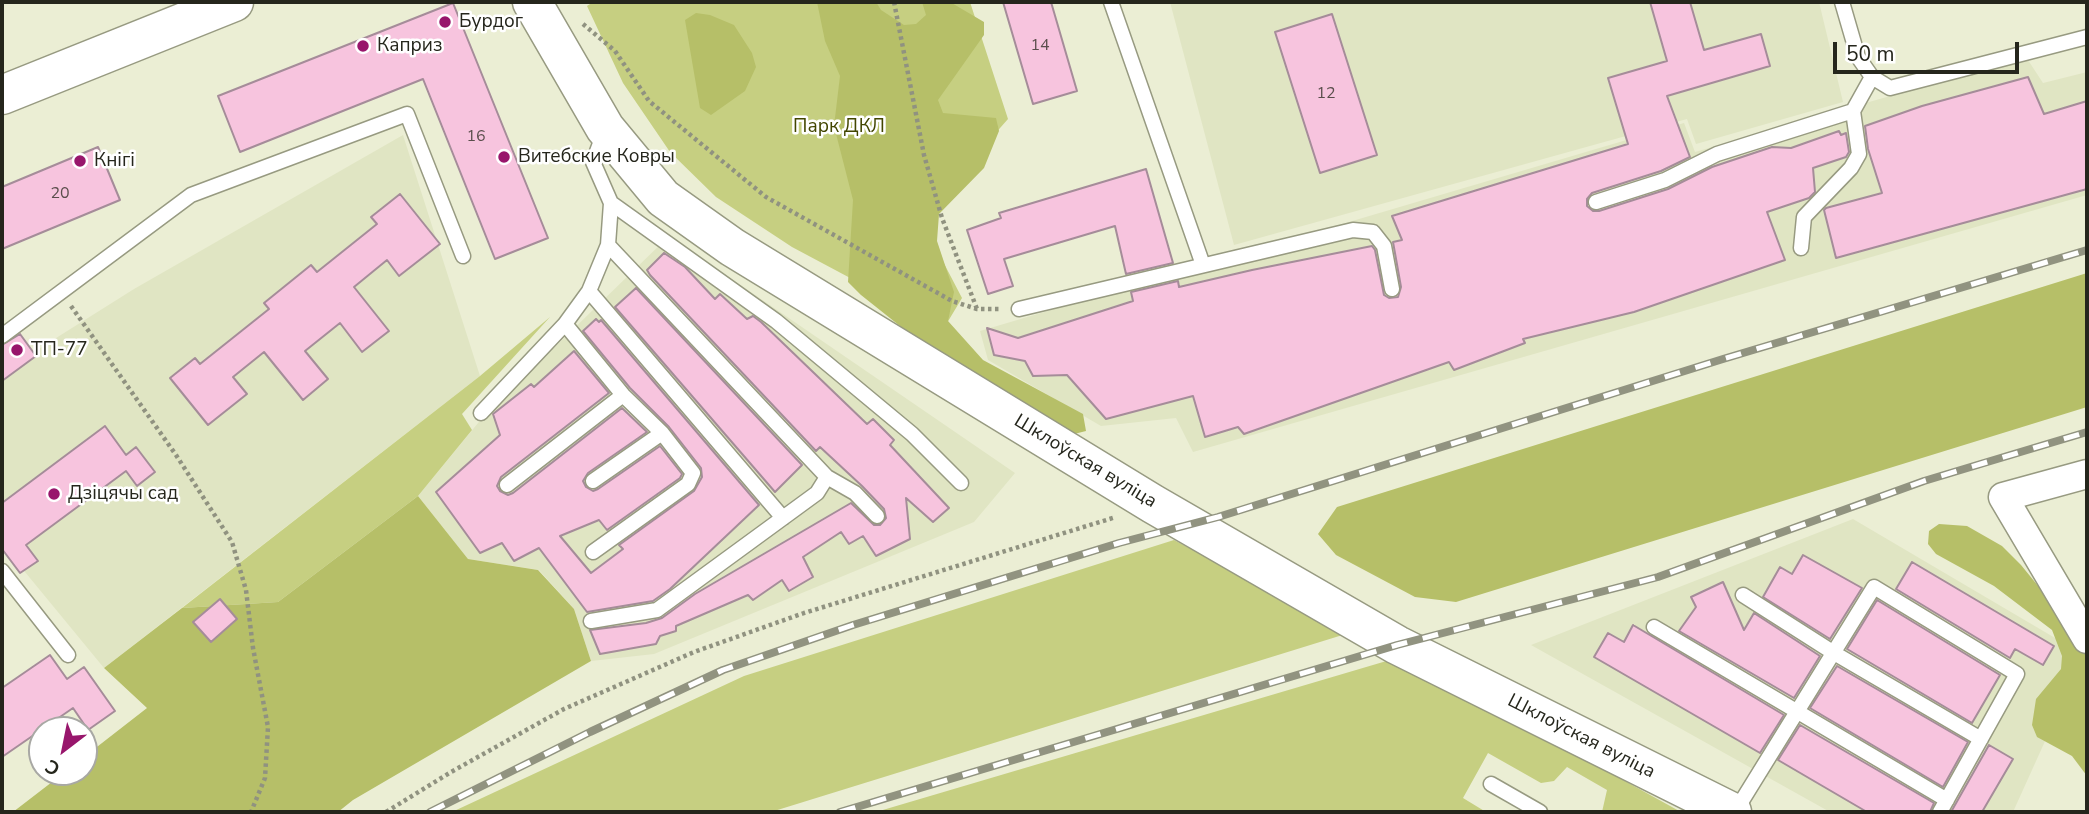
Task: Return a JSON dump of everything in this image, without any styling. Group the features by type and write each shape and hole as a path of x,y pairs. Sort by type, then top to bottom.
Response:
{"main road":[{"path":"2,95 234,2"},
{"name":"Шклоўская вуліца","path":"532,2 605,128 663,198 732,247 1153,504 1397,645 1733,812"}],"street":[{"path":"2087,474 2003,498 2087,639"}],"lane":[{"path":"1111,2 1203,265"},
{"path":"1842,2 1858,57 1872,77 1890,88 2087,37"},
{"path":"1801,248 1804,217 1851,167 1859,154 1853,111 1872,77"},
{"path":"1596,202 1665,180 1717,154 1853,111"},
{"path":"2,336 191,195 407,114 463,256"},
{"path":"481,413 565,324 589,291 608,245 611,203 593,162 605,128"},
{"path":"611,203 776,321 912,434 961,483"},
{"path":"1019,309 1353,230 1373,232 1384,246 1392,289"},
{"path":"608,245 827,477 855,493 877,516"},
{"path":"589,291 783,518"},
{"path":"565,324 623,395 662,433 693,473 688,484 593,552"},
{"path":"508,485 623,395"},
{"path":"593,481 662,433"},
{"path":"591,621 657,610 817,493 827,477"},
{"path":"2,571 68,655"},
{"path":"1654,627 1798,712 1944,806 2017,674 1874,587 1798,712 1733,812"},
{"path":"1743,595 1834,653 1981,739"},
{"path":"1491,784 1540,812"}],"path":[{"path":"894,2 924,155 942,218 977,309"},
{"path":"574,16 615,51 649,101 766,197 952,301 977,309 1019,309"},
{"path":"61,291 206,499 232,542 246,590 253,648 268,727 265,778 251,812"},
{"path":"386,812 564,709 694,652 804,613 1153,504"}],"shaded area":[{"path":"1170,2 1819,2 1843,102 1696,144 1687,119 1234,245"},
{"path":"2026,57 2043,83 2087,72 2087,195 1193,452 1176,418 1101,426 988,360 980,331 1684,123 1695,152"},
{"path":"403,135 480,376 104,668 2,544 2,372 134,289"},
{"path":"669,236 1015,473 974,522 654,654 591,661 574,609 539,570 468,559 418,496 483,417"},
{"path":"1853,519 2084,655 2013,812 1830,812 1531,645"}],"green space":[{"name":"Парк ДКЛ","path":"593,2 970,2 1008,119 955,179 926,229 962,298 944,328 792,247 716,197 670,152 623,83 587,6"},
{"path":"817,2 876,2 881,10 904,25 916,24 926,15 922,2 950,2 984,22 984,35 938,100 943,113 996,118 999,131 984,168 939,214 937,241 954,292 948,321 983,360 1083,414 1086,431 1074,434 905,330 848,282 853,200 834,126 840,76 825,41"},
{"path":"696,13 710,15 734,25 752,53 756,67 745,91 711,115 700,108 685,20"},
{"path":"2087,273 2087,407 1456,602 1415,597 1336,555 1318,534 1337,507"},
{"path":"550,317 462,414 472,430 418,496 278,602 182,608 480,376"},
{"path":"418,496 468,559 538,570 574,609 591,661 353,800 338,812 13,812 47,786 98,786 98,746 147,708 104,668 182,608 278,602"},
{"path":"1939,524 1967,526 2002,546 2021,565 2087,646 2087,776 2072,756 2037,737 2032,725 2036,699 2061,669 2062,656 2052,630 1994,586 1936,554 1928,544 1929,531"},
{"path":"1174,540 1349,633 771,812 452,812 744,676"},
{"path":"1400,657 1681,812 1602,812 1607,790 1567,767 1554,781 1541,783 1488,753 1463,798 1486,812 876,812"}],"building":[{"path":"1003,2 1051,2 1077,91 1033,104"},
{"path":"1650,2 1690,2 1704,50 1761,34 1770,66 1667,96 1690,157 1661,171 1592,193 1587,199 1587,206 1593,211 1599,211 1668,189 1712,167 1772,147 1791,148 1839,131 1841,135 1846,133 1849,152 1846,157 1813,168 1815,192 1809,198 1767,212 1785,260 1634,312 1523,339 1525,343 1454,370 1449,362 1244,434 1238,427 1205,437 1193,396 1106,419 1067,375 1033,376 1025,361 994,355 987,328 1018,338 1133,301 1131,292 1178,281 1179,287 1372,246 1384,295 1389,298 1398,297 1401,287 1393,242 1402,240 1392,216 1628,144 1608,78 1667,61"},
{"path":"453,3 548,238 495,259 423,79 240,152 218,96"},
{"path":"1332,14 1377,155 1320,173 1275,32"},
{"path":"2028,77 2044,114 2087,101 2087,189 1836,258 1824,210 1882,193 1868,149 1865,126 1922,106"},
{"path":"98,147 120,200 2,249 2,187"},
{"path":"1146,169 1173,263 1126,274 1115,226 1004,259 1013,286 988,294 967,230 1001,218 999,213"},
{"path":"400,194 440,244 399,276 387,260 354,287 389,331 362,352 340,323 305,351 328,379 303,400 264,352 233,377 247,394 208,425 170,378 195,358 200,364 269,309 264,303 311,265 317,272 377,224 371,217"},
{"path":"664,253 685,267 715,299 720,294 747,319 753,316 761,322 867,424 873,419 894,440 890,445 949,508 933,522 906,498 910,539 876,556 863,536 849,544 841,532 803,557 813,577 789,591 782,580 753,600 748,595 676,626 676,631 660,636 656,644 600,654 590,630 646,623 662,618 695,594 851,503 874,525 880,525 886,518 884,509 862,486 820,447 816,451 650,275 647,270"},
{"path":"636,288 802,465 775,492 615,307"},
{"path":"596,319 599,322 601,320 759,505 670,589 653,601 587,612 539,548 514,561 502,543 480,553 436,492 500,435 493,414 531,384 534,387 574,351 609,393 501,477 497,486 500,491 508,495 513,493 622,408 647,432 588,473 583,481 586,487 593,491 598,489 660,446 682,474 607,530 599,520 560,536 591,573 623,549 619,545 694,491 702,477 701,468 669,427 630,388 583,331"},
{"name":"ТП-77","path":"20,334 36,356 2,381 2,345"},
{"name":"Дзіцячы сад","path":"105,426 126,455 136,447 155,472 137,486 126,471 26,545 38,561 20,573 2,549 2,503"},
{"path":"1803,555 1862,588 1830,639 1763,597 1780,567 1792,574"},
{"path":"1912,562 2054,646 2043,665 2015,649 2010,658 1896,589"},
{"path":"1723,582 1744,630 1754,613 1820,656 1794,698 1679,631 1696,607 1691,597"},
{"path":"220,599 237,619 211,642 193,622"},
{"path":"1877,600 2000,675 1972,723 1847,649"},
{"path":"1633,625 1784,715 1760,753 1594,657 1608,633 1624,642"},
{"path":"50,655 67,679 84,667 115,711 98,723 98,716 78,716 73,708 61,716 28,716 28,739 2,757 2,688"},
{"path":"1837,666 1968,742 1943,787 1810,708"},
{"path":"1800,725 1934,803 1930,812 1867,812 1778,760"},
{"path":"1989,745 2013,759 1982,812 1951,812"}],"railway":[{"path":"430,812 590,732 723,670 853,625 1119,543 1218,517 1723,359 2087,250"},
{"path":"840,812 1397,645 1658,577 1924,481 2087,432"}],"place":[{"name":"Бурдог","path":"445,22"},
{"name":"Каприз","path":"363,46"},
{"name":"Витебские Ковры","path":"504,157"},
{"name":"Кнігі","path":"80,161"},
{"name":"ТП-77","path":"17,350"},
{"name":"Дзіцячы сад","path":"54,494"}]}
